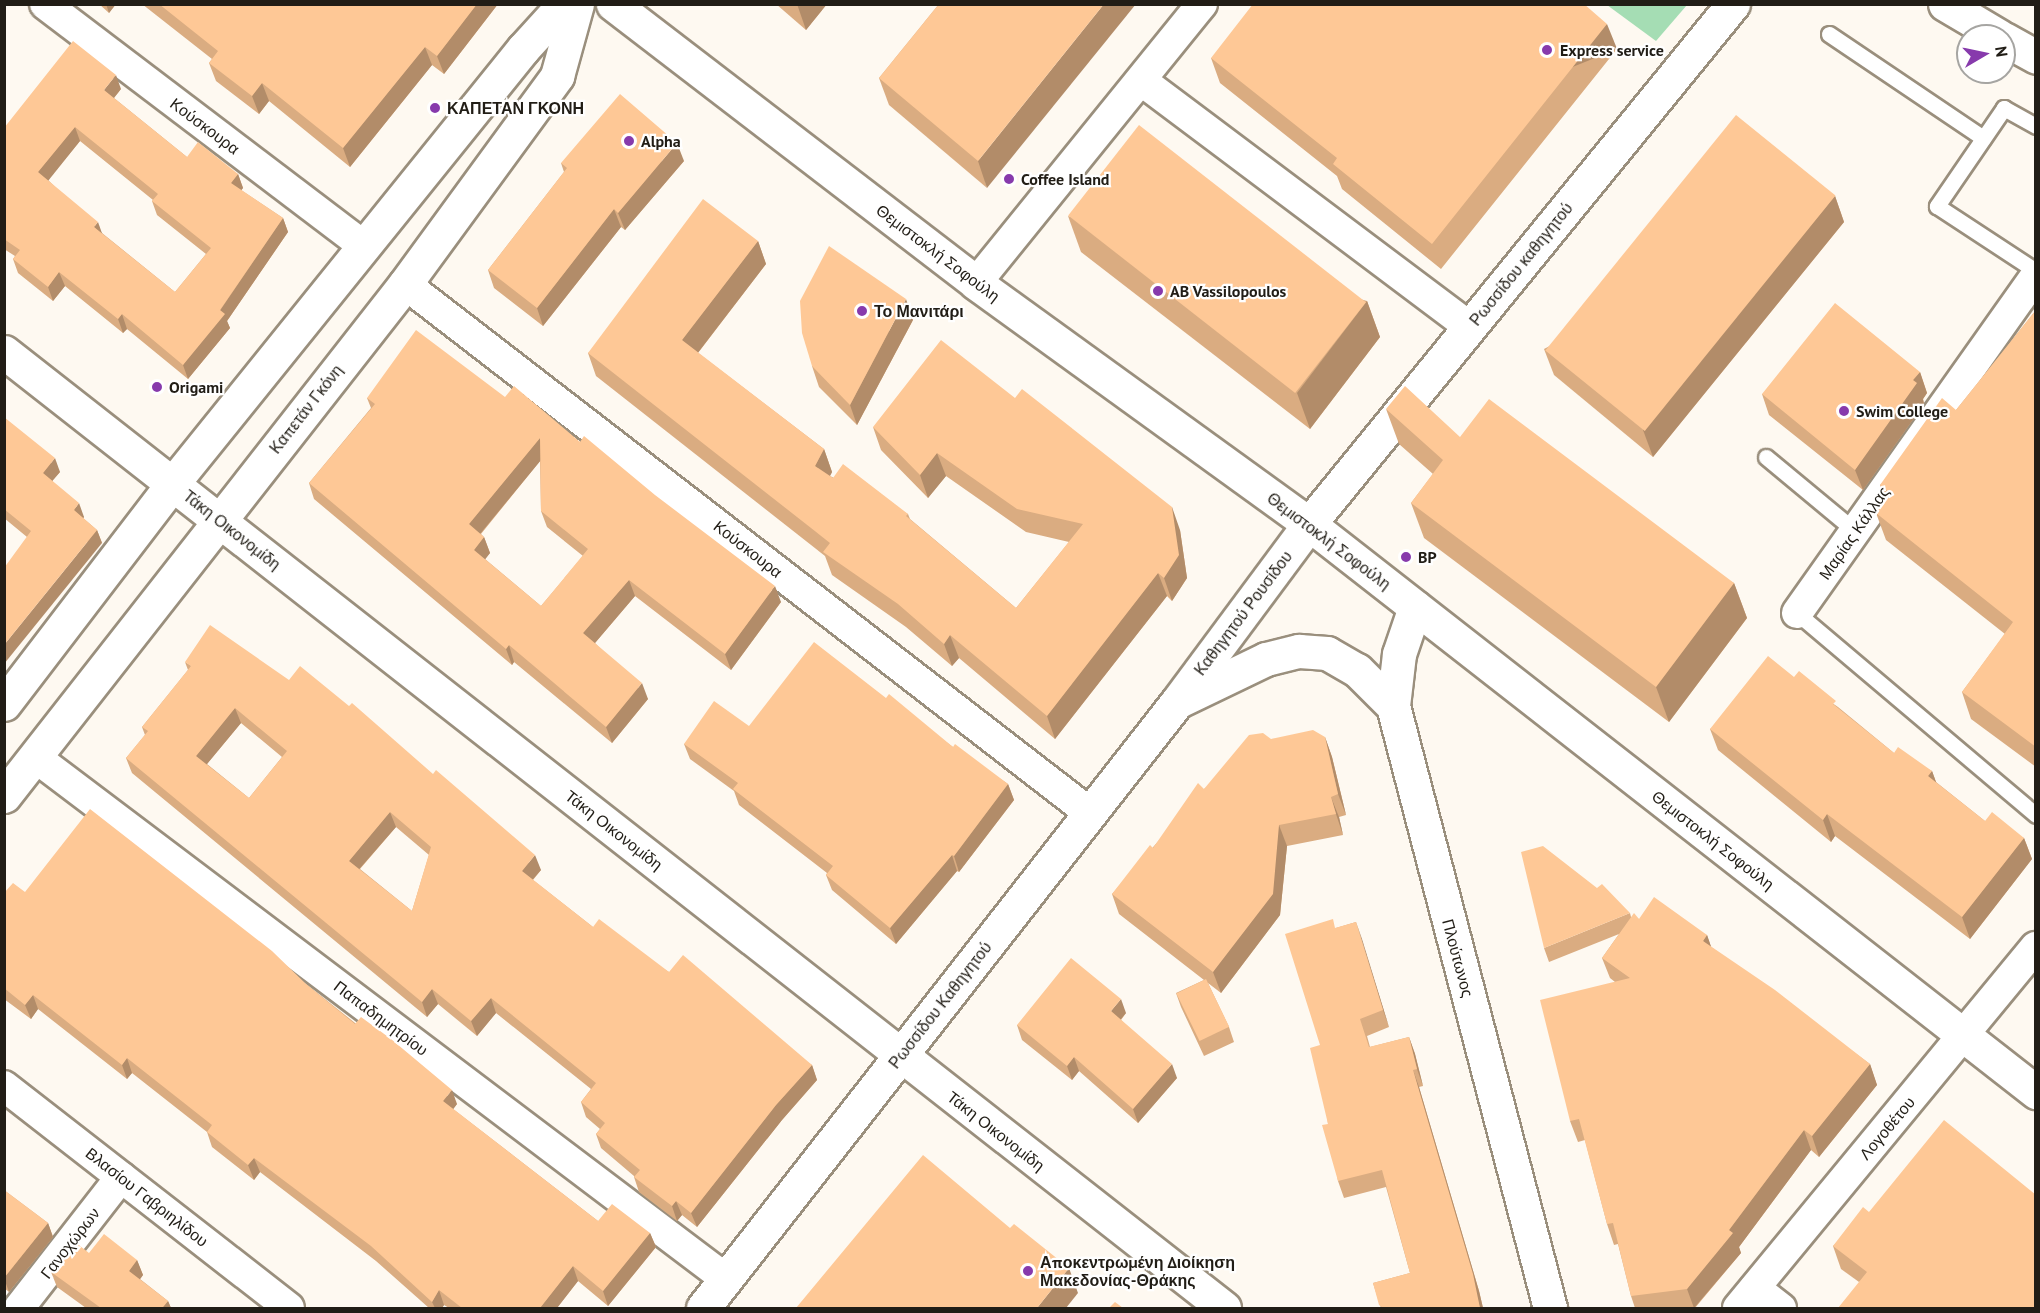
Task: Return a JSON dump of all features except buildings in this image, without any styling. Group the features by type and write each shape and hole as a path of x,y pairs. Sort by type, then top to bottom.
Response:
{"main road":[{"path":"5,703 173,483 523,49 564,4"},
{"name":"Καπετάν Γκόνη","path":"4,796 405,284 557,76 577,4"},
{"name":"Θεμιστοκλή Σοφούλη","path":"612,4 976,283 1309,524 2036,1092"},
{"name":"Ρωσσίδου καθηγητού","path":"1309,524 1733,4"},
{"path":"1946,5 1978,24"},
{"path":"2016,46 2036,57"},
{"name":"Τάκη Οικονομίδη","path":"4,352 900,1057 1224,1308"},
{"name":"Καθηγητού Ρουσίδου","path":"1177,702 1309,524"},
{"name":"Πλούτωνος","path":"1415,607 1399,654 1393,706 1550,1308"},
{"path":"1177,702 1266,659 1299,651 1327,653 1357,670 1393,706"},
{"name":"Ρωσσίδου Καθηγητού","path":"703,1308 1177,702"}],"street":[{"name":"Κούσκουρα","path":"45,4 365,247"},
{"path":"976,283 1142,81 1202,4"},
{"path":"1142,81 1470,327"},
{"name":"Μαρίας Κάλλας","path":"1797,613 2036,276"},
{"name":"Κούσκουρα","path":"405,284 1090,813"},
{"name":"Παπαδημητρίου","path":"35,758 726,1279"},
{"name":"Λογοθέτου","path":"1746,1298 2036,947"},
{"name":"Βλασίου Γαβριηλίδου","path":"4,1086 289,1308"},
{"name":"Γανοχώρων","path":"19,1308 121,1178"},
{"path":"1746,1298 1781,1308"}],"lane":[{"path":"1829,33 1983,138"},
{"path":"2036,126 2004,108 1937,206 2036,271"},
{"path":"1766,457 1855,531"},
{"path":"1797,613 2036,815"}],"green space":[{"path":"1607,5 1687,5 1656,41"}],"place":[{"name":"Express service","path":"1547,50"},
{"name":"ΚΑΠΕΤΑΝ ΓΚΟΝΗ","path":"435,108"},
{"name":"Alpha","path":"629,141"},
{"name":"Coffee Island","path":"1009,179"},
{"name":"AB Vassilopoulos","path":"1158,291"},
{"name":"Το Μανιτάρι","path":"862,311"},
{"name":"Origami","path":"157,387"},
{"name":"Swim College","path":"1844,411"},
{"name":"BP","path":"1406,557"},
{"name":"Αποκεντρωμένη Διοίκηση Μακεδονίας-Θράκης","path":"1028,1271"}]}
